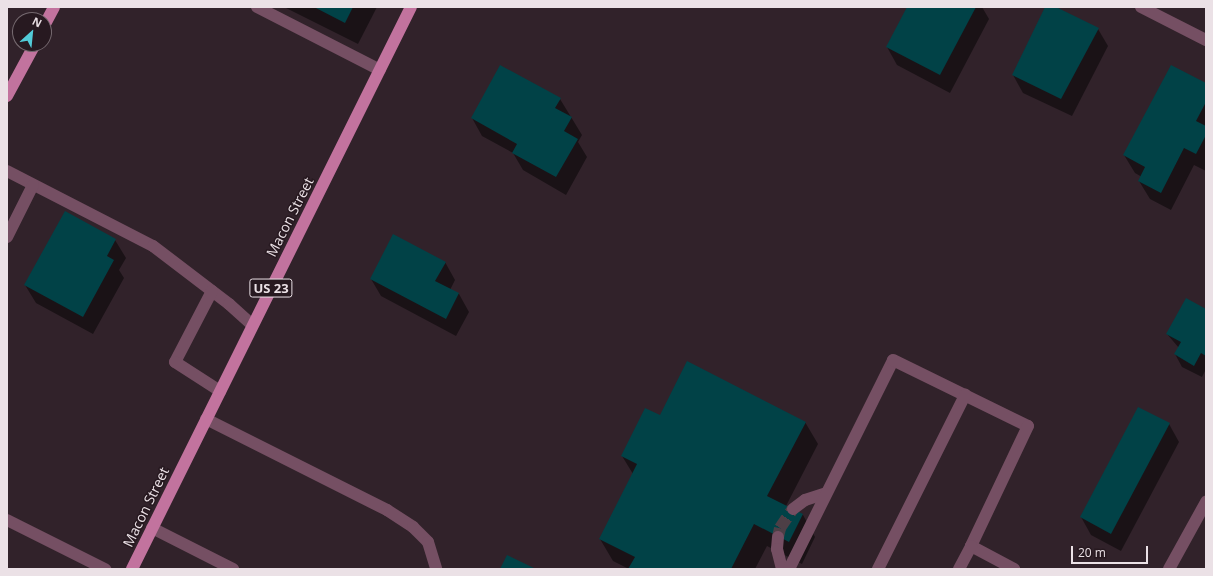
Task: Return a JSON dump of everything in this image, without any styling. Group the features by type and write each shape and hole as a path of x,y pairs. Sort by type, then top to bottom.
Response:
{"main road":[{"name":"Macon Street","path":"132,569 411,7"},
{"path":"7,96 31,52"}],"street":[{"path":"257,7 380,70"},
{"path":"1141,7 1206,40"},
{"path":"7,171 153,246 212,291 252,325"},
{"path":"7,236 33,185"},
{"path":"212,291 175,362 220,391"},
{"path":"788,569 893,360 1028,426 959,569"},
{"path":"878,569 965,395"},
{"path":"206,419 387,510 406,523 428,542 436,569"},
{"path":"792,509 804,500 826,493"},
{"path":"1169,569 1206,502"},
{"path":"7,520 105,569"},
{"path":"152,528 233,569"},
{"path":"778,537 777,549 782,569"},
{"path":"971,546 1014,569"}],"building":[{"path":"314,7 353,7 345,23"},
{"path":"907,7 976,7 940,75 886,47"},
{"path":"1045,7 1056,7 1099,28 1061,99 1012,75"},
{"path":"500,65 561,98 555,108 572,117 564,131 578,139 556,177 512,153 517,144 471,118"},
{"path":"1171,65 1206,83 1206,102 1196,121 1206,126 1206,135 1196,154 1184,148 1161,193 1138,181 1145,167 1123,155"},
{"path":"65,211 116,239 107,256 114,260 83,317 24,285"},
{"path":"393,234 446,262 435,281 459,293 446,319 370,279"},
{"path":"1186,298 1206,309 1206,356 1201,353 1194,366 1174,354 1181,342 1166,334"},
{"path":"687,361 806,422 767,496 803,514 789,542 754,524 731,569 628,569 635,557 599,539 637,464 621,456 645,408 660,415"},
{"path":"1138,407 1170,423 1111,534 1080,517"},
{"path":"507,555 536,569 500,569"}],"tunnel":[{"path":"778,537 780,528 793,509"}]}
